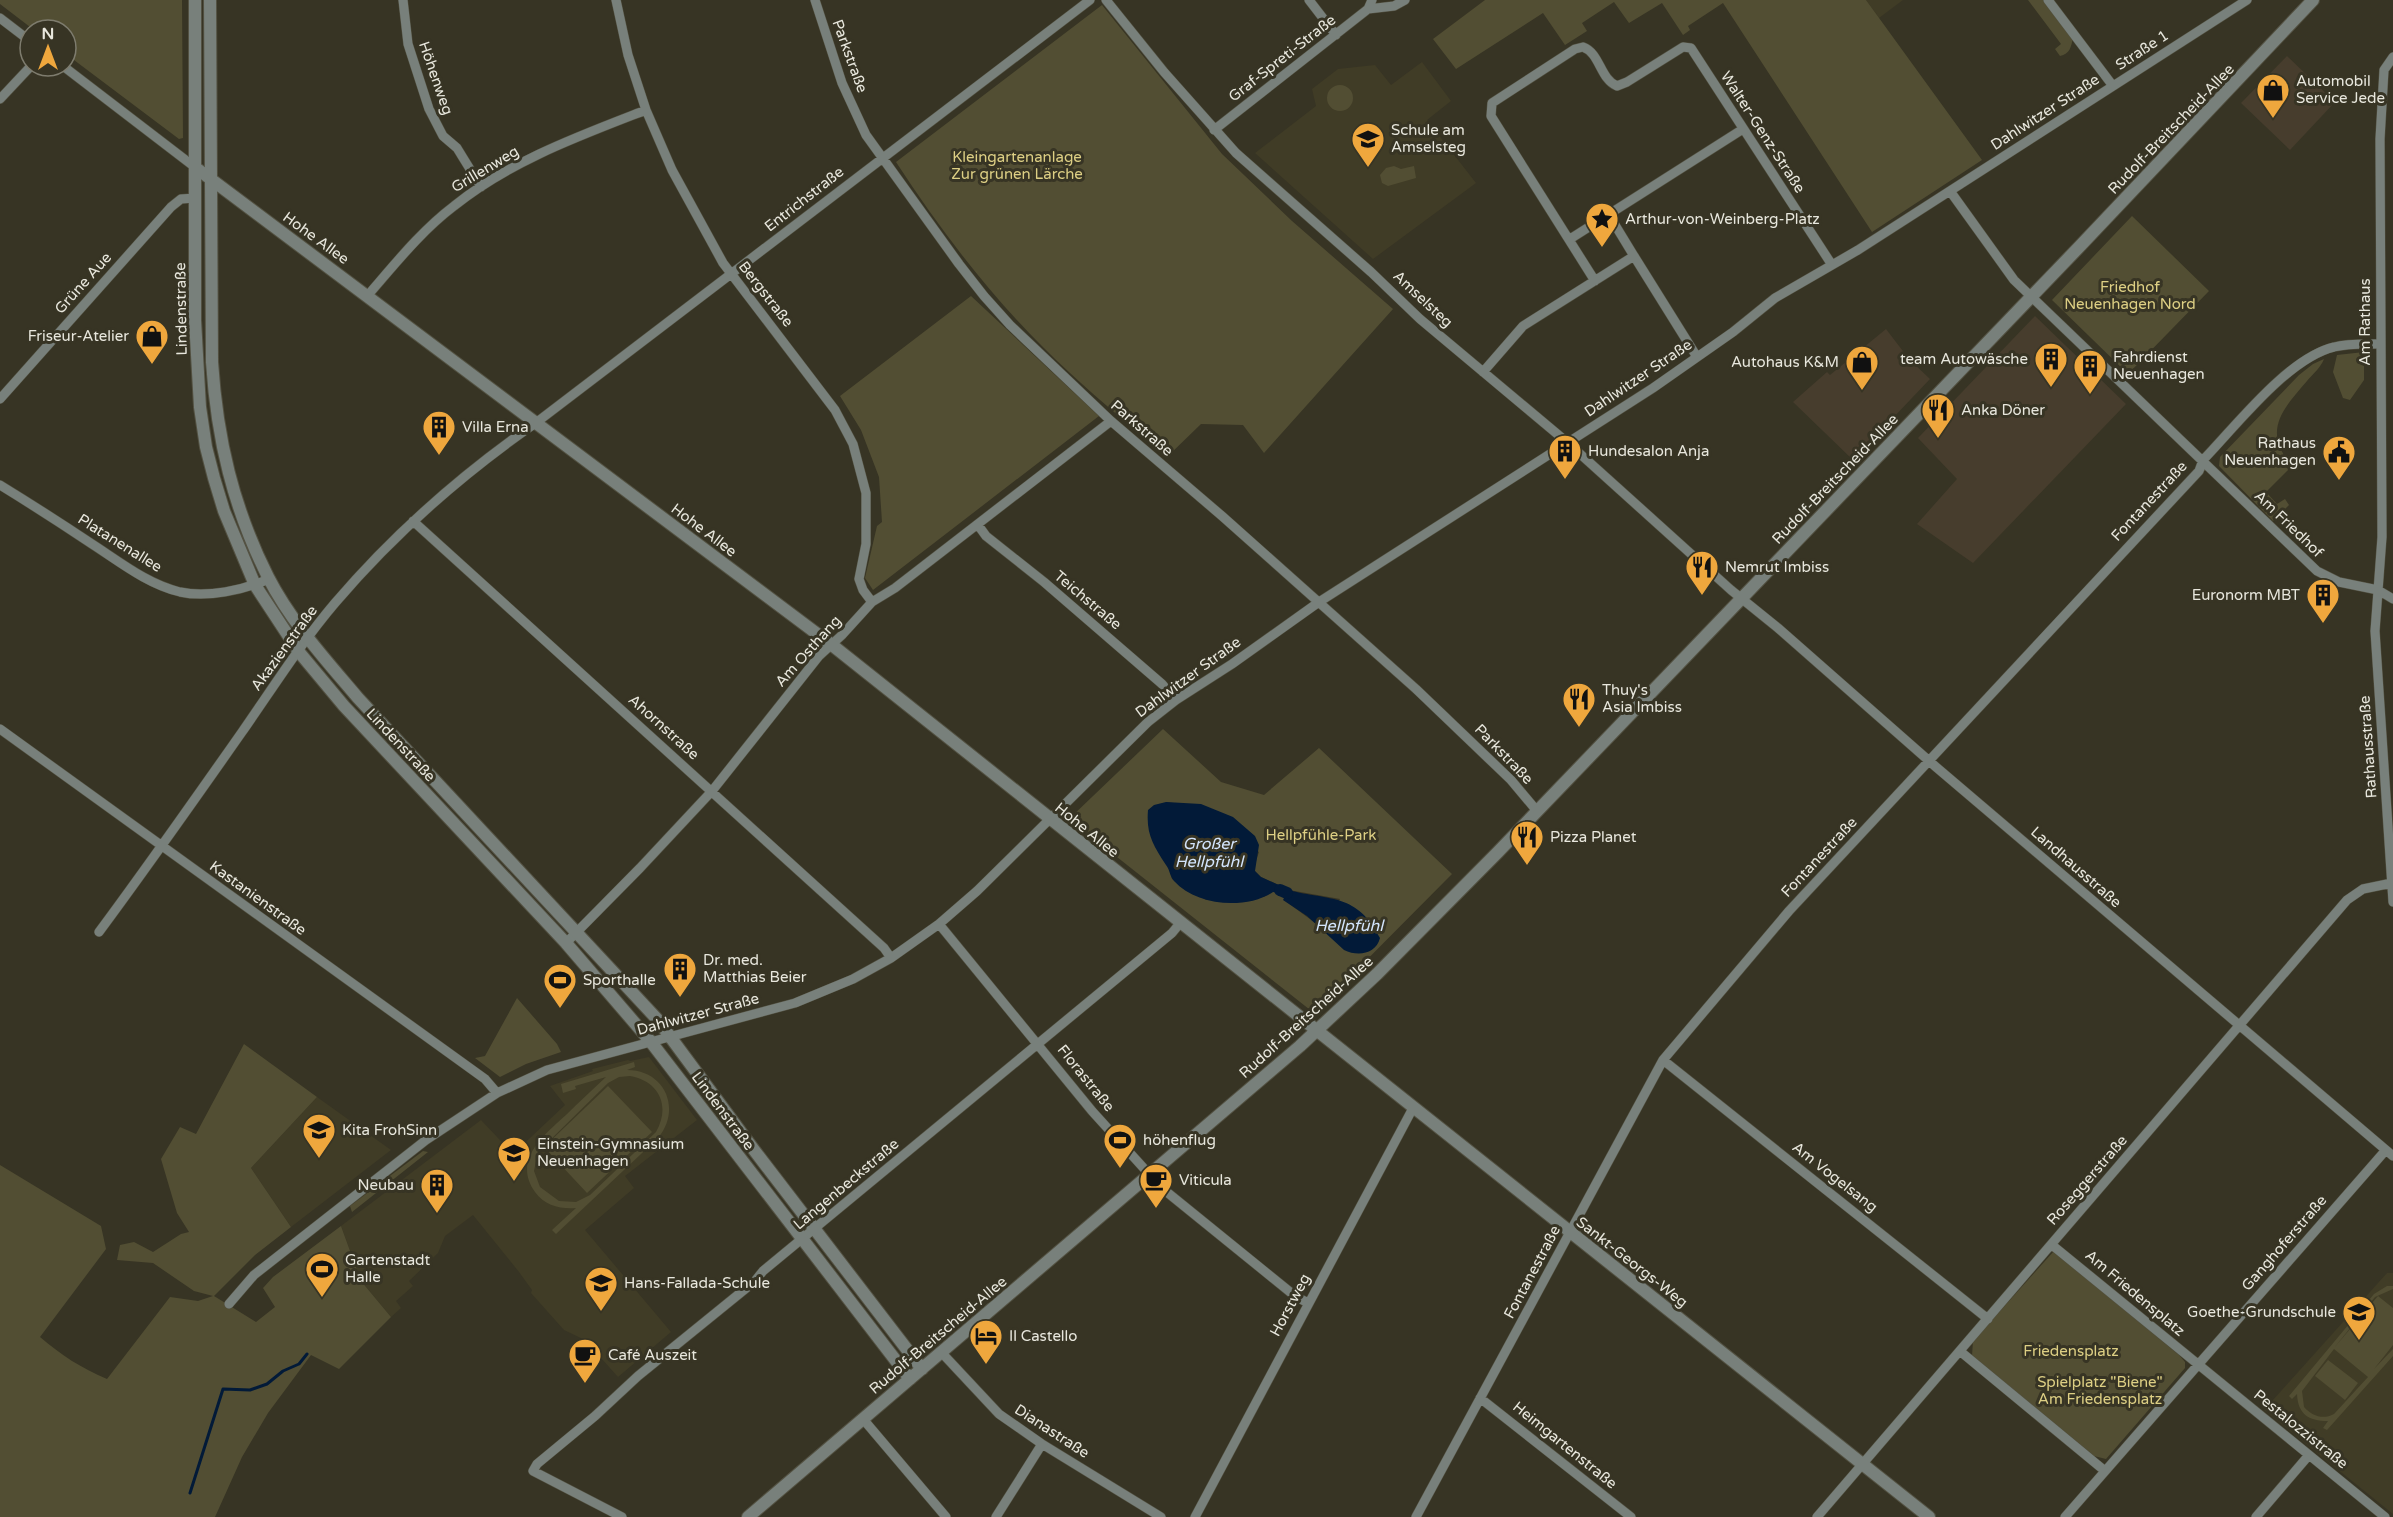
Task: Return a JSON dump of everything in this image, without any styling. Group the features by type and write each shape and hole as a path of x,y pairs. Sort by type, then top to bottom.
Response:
{"street":[{"name":"Lindenstraße","path":"195,0 196,361 206,447 224,511 255,585 299,652 344,706 566,943 651,1042 910,1379"},
{"name":"Lindenstraße","path":"210,0 212,362 215,407 220,443 237,500 269,579 308,638 358,698 634,993 670,1037 922,1369"},
{"name":"Höhenweg","path":"403,0 408,44 429,109 443,136 457,148 481,187"},
{"name":"Bergstraße","path":"616,0 628,56 646,110 672,170 730,274 835,410 853,444 866,493 866,544 859,579 863,591 872,602"},
{"name":"Parkstraße","path":"815,0 842,83 866,135 984,296 1010,325 1111,421 1319,602 1433,705 1511,780 1538,811"},
{"name":"Entrichstraße","path":"537,422 1090,0"},
{"name":"Amselsteg","path":"1106,0 1214,130 1236,153 1371,272 1420,319 1568,443 1741,598"},
{"path":"1309,0 1336,35"},
{"name":"Graf-Spreti-Straße","path":"1214,130 1336,35 1370,5 1385,8 1405,0"},
{"name":"Straße 1","path":"2048,0 2113,86 2247,0"},
{"name":"Rudolf-Breitscheid-Allee","path":"748,1517 1317,1031 1429,923 2032,297 2313,0"},
{"path":"0,18 18,32"},
{"name":"Walter-Genz-Straße","path":"1570,239 1491,116 1492,104 1579,47 1590,50 1609,81 1617,86 1688,46 1833,265"},
{"name":"Am Rathaus","path":"2378,590 2382,537 2380,344 2382,97 2384,70 2393,57"},
{"path":"0,99 20,78"},
{"name":"Hohe Allee","path":"78,78 832,645 1317,1031"},
{"name":"Dahlwitzer Straße","path":"229,1304 254,1275 426,1140 497,1093 547,1070 795,1003 853,979 891,958 939,924 977,891 1148,722 1176,700 1232,664 1319,602 1472,502 1568,443 1697,357 1734,332 1775,298 1833,265 2113,86"},
{"name":"Grillenweg","path":"368,295 404,252 453,206 481,187 560,144 646,110"},
{"path":"1594,281 1570,239 1743,129"},
{"name":"Am Friedhof","path":"1950,191 2014,280 2317,572 2339,582 2378,590 2393,599"},
{"name":"Grüne Aue","path":"0,399 171,207 181,200 195,198"},
{"path":"1609,215 1697,357"},
{"path":"1484,372 1523,326 1634,256"},
{"name":"Fontanestraße","path":"1416,1517 1663,1060 1789,911 2199,471 2203,460 2290,369 2313,354 2335,346 2380,344"},
{"name":"Am Osthang","path":"566,943 712,790 819,656 872,602 895,588 1111,421"},
{"name":"Akazienstraße","path":"99,932 334,604 413,521 467,473 537,422"},
{"name":"Platanenallee","path":"0,485 135,572 166,588 199,594 255,585 269,579"},
{"name":"Ahornstraße","path":"413,521 712,790 884,948 891,958"},
{"name":"Teichstraße","path":"978,525 986,536 1153,676 1176,700"},
{"name":"Rathausstraße","path":"2378,590 2375,631 2393,902"},
{"name":"Landhausstraße","path":"1741,598 2389,1154"},
{"name":"Kastanienstraße","path":"0,729 485,1079 497,1093"},
{"name":"Roseggerstraße","path":"1817,1517 2354,893 2371,886 2392,883"},
{"name":"Langenbeckstraße","path":"622,1517 533,1471 540,1460 1175,931 1181,922"},
{"name":"Florastraße","path":"939,924 1092,1111 1149,1174 1168,1193 1295,1296 1308,1303"},
{"name":"Sankt-Georgs-Weg","path":"1317,1031 1929,1517"},
{"name":"Am Vogelsang","path":"1663,1060 1988,1319"},
{"name":"Horstweg","path":"1195,1517 1413,1108"},
{"name":"Ganghoferstraße","path":"2065,1517 2199,1364 2389,1154"},
{"name":"Am Friedensplatz","path":"2052,1245 2199,1364"},
{"name":"Dianastraße","path":"941,1352 988,1404 1042,1444 1161,1517"},
{"path":"1961,1352 2105,1471"},
{"name":"Pestalozzistraße","path":"2199,1364 2385,1517"},
{"name":"Heimgartenstraße","path":"1480,1398 1631,1517"},
{"path":"863,1419 946,1517"},
{"path":"996,1517 1042,1444"},
{"path":"2256,1517 2309,1455"}],"shaded area":[{"path":"1866,0 1903,0 1879,18"},
{"path":"2287,56 2335,102 2290,150 2241,103"},
{"name":"Schule am Amselsteg","path":"1422,62 1451,101 1427,120 1476,183 1373,259 1255,153 1316,106 1312,89 1338,69 1375,65 1391,85"},
{"path":"2035,316 2126,404 1973,563 1917,524 1957,479 1918,438"},
{"name":"Autohaus K&M","path":"1886,329 1909,359 1930,379 1853,460 1793,402 1827,372 1830,375"},
{"name":"Einstein-Gymnasium Neuenhagen","path":"649,1057 697,1120 625,1176 634,1188 585,1230 671,1332 618,1377 585,1340 564,1330 531,1293 532,1290 519,1272 473,1215 445,1236 438,1253 409,1281 413,1286 396,1301 401,1308 391,1317 361,1281 341,1226 481,1120 513,1154 565,1105 550,1086 593,1071 592,1069"},
{"name":"Kita FrohSinn","path":"317,1097 391,1150 291,1227 251,1168"},
{"name":"Goethe-Grundschule","path":"2387,1273 2393,1273 2393,1514 2264,1410"}],"green space":[{"path":"0,0 182,0 183,138 179,139 78,63 78,18 18,18 0,4"},
{"path":"1485,0 1866,0 1982,160 1872,232 1723,3 1688,26 1690,30 1683,35 1662,3 1629,23 1614,2 1582,23 1587,31 1565,45 1543,13 1456,69 1433,39"},
{"path":"2028,0 2044,0 2073,38 2066,54 2060,56 2055,49 2061,44"},
{"name":"Kleingartenanlage Zur grünen Lärche","path":"1102,5 1222,154 1292,221 1393,309 1264,453 1243,425 1201,424 1167,457 1045,350 999,300 955,247 896,162"},
{"path":"1340,85 1349,89 1353,98 1349,107 1340,111 1331,107 1327,98 1331,89"},
{"path":"1394,166 1401,169 1414,166 1416,178 1388,186 1382,183 1380,175 1386,168"},
{"name":"Friedhof Neuenhagen Nord","path":"2132,216 2209,291 2128,374 2052,300"},
{"path":"971,296 1099,416 873,590 865,578 877,526 882,522 879,477 861,430 840,396"},
{"path":"2364,352 2364,380 2350,400 2343,398 2333,372 2337,355"},
{"path":"2324,359 2283,411 2279,421 2278,442 2292,466 2266,492 2277,504 2285,499 2289,505 2273,521 2219,466 2220,457 2299,375"},
{"name":"Hellpfühle-Park","path":"1163,729 1221,782 1264,795 1319,748 1452,874 1314,1013 1069,819","holes":["1166,802 1181,804 1259,852 1255,871 1261,877 1281,886 1264,897 1206,900 1172,879 1169,869","1289,890 1340,899 1322,928 1284,900"]},
{"path":"517,998 557,1044 561,1052 526,1064 500,1077 475,1058 485,1056"},
{"path":"244,1044 317,1097 251,1168 291,1227 255,1255 214,1296 256,1322 275,1307 263,1288 273,1277 341,1226 361,1281 391,1317 339,1369 311,1355 268,1413 242,1457 215,1517 0,1517 0,1165 101,1226 106,1249 40,1337 72,1361 107,1379 170,1297 198,1301 213,1296 194,1291 153,1263 117,1260 120,1245 134,1242 153,1252 181,1234 189,1232 177,1213 161,1159 180,1127 196,1134"},
{"path":"634,1062 635,1067 627,1070 640,1072 660,1084 666,1093 669,1115 658,1138 556,1234 552,1230 576,1208 553,1206 539,1197 529,1180 527,1169 529,1159 540,1140 606,1077 575,1086 576,1089 563,1093 561,1084","holes":["630,1076 648,1083 660,1096 662,1113 656,1132 590,1195 576,1202 559,1201 540,1187 534,1171 538,1152 608,1083 619,1077"]},
{"path":"608,1086 652,1132 587,1193 544,1147"},
{"path":"423,1151 428,1152 352,1212 350,1206"},
{"name":"Friedensplatz","path":"2054,1251 2185,1362 2185,1368 2106,1459 2094,1456 1972,1356 1973,1341"},
{"path":"2387,1286 2393,1286 2393,1289 2375,1297 2334,1348 2378,1296 2393,1308 2393,1345 2374,1369 2393,1349 2393,1356 2327,1430 2323,1428 2328,1421 2315,1420 2305,1415 2299,1407 2297,1394 2292,1399 2289,1396 2374,1294","holes":["2334,1349 2368,1377 2334,1414 2326,1417 2318,1416 2304,1407 2302,1391"]},
{"path":"2328,1360 2358,1383 2345,1400 2315,1376"}],"water":[{"name":"Großer Hellpfühl","path":"1166,802 1201,804 1233,817 1255,836 1259,845 1255,871 1261,877 1281,886 1280,893 1273,892 1249,901 1222,903 1195,896 1184,889 1173,879 1149,833 1148,810 1154,805"},
{"name":"Hellpfühl","path":"1288,890 1342,901 1352,906 1371,923 1380,938 1375,948 1366,953 1344,950 1307,916 1283,900"}],"waterway":[{"path":"1280,890 1287,893"},
{"path":"190,1493 223,1389 250,1390 267,1384 283,1371 299,1364 307,1354"}],"place":[{"name":"Automobil Service Jede","path":"2273,119"},
{"name":"Schule am Amselsteg","path":"1368,168"},
{"name":"Arthur-von-Weinberg-Platz","path":"1602,248"},
{"name":"Friseur-Atelier","path":"152,365"},
{"name":"team Autowäsche","path":"2051,388"},
{"name":"Autohaus K&M","path":"1862,391"},
{"name":"Fahrdienst Neuenhagen","path":"2090,395"},
{"name":"Anka Döner","path":"1938,439"},
{"name":"Villa Erna","path":"439,456"},
{"name":"Hundesalon Anja","path":"1565,480"},
{"name":"Rathaus Neuenhagen","path":"2339,481"},
{"name":"Nemrut Imbiss","path":"1702,596"},
{"name":"Euronorm MBT","path":"2323,624"},
{"name":"Thuy's Asia Imbiss","path":"1579,728"},
{"name":"Pizza Planet","path":"1527,866"},
{"name":"Dr. med. Matthias Beier","path":"680,998"},
{"name":"Sporthalle","path":"560,1009"},
{"name":"Kita FrohSinn","path":"319,1159"},
{"name":"höhenflug","path":"1120,1169"},
{"name":"Einstein-Gymnasium Neuenhagen","path":"514,1182"},
{"name":"Viticula","path":"1156,1209"},
{"name":"Neubau","path":"437,1214"},
{"name":"Gartenstadt Halle","path":"322,1298"},
{"name":"Hans-Fallada-Schule","path":"601,1312"},
{"name":"Goethe-Grundschule","path":"2359,1341"},
{"name":"Il Castello","path":"986,1365"},
{"name":"Café Auszeit","path":"585,1384"}],"park label":[{"name":"Spielplatz \"Biene\" Am Friedensplatz","path":"2100,1390"}]}
